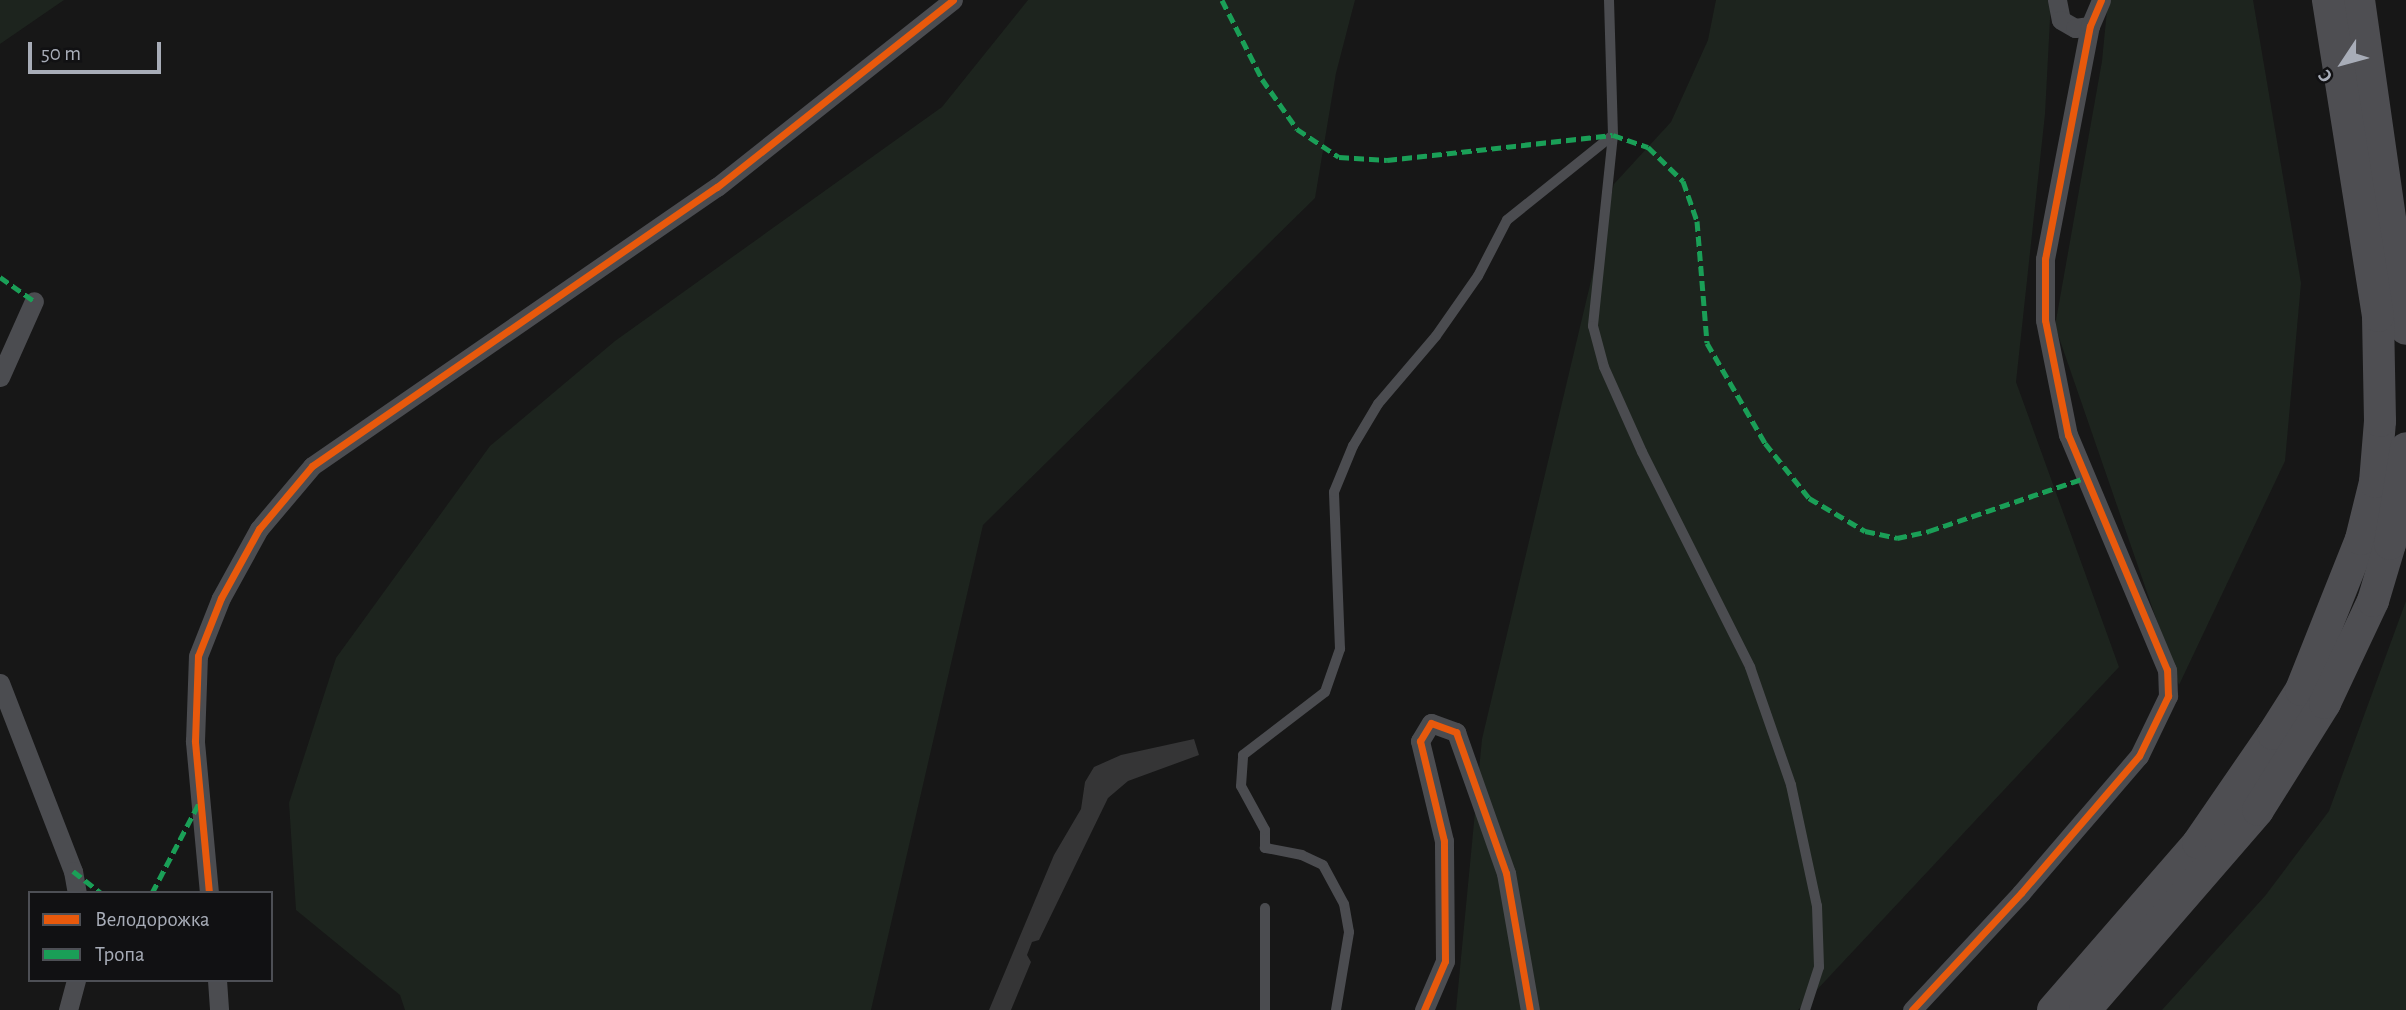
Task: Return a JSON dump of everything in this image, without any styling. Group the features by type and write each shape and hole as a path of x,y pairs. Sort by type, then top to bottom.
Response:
{"highway":[{"path":"2053,1010 2198,843 2273,734 2301,690 2361,539 2375,482 2380,421 2378,316 2328,0"},
{"path":"2359,0 2406,329"},
{"path":"2085,1010 2258,810 2325,703 2374,601 2390,544 2406,448"}],"street":[{"path":"209,891 195,741 198,656 221,598 259,529 312,466 717,187 953,0"},
{"path":"2057,0 2061,20 2075,28 2090,26"},
{"path":"1912,1010 2021,893 2139,755 2168,696 2167,670 2068,436 2045,320 2045,258 2090,26 2101,0"},
{"path":"0,377 34,301"},
{"path":"0,683 74,871 77,891"},
{"path":"1424,1010 1445,961 1444,841 1420,741 1431,723 1456,732 1506,873 1530,1010"},
{"path":"68,1010 75,982"},
{"path":"217,982 219,1010"}],"lane":[{"path":"1609,0 1613,135 1593,326 1604,366 1642,452 1750,667 1791,785 1817,905 1819,967 1805,1010"},
{"path":"1336,1010 1349,932 1343,904 1323,865 1302,855 1265,848 1265,830 1241,786 1242,755 1325,692 1340,649 1334,492 1353,446 1378,404 1436,336 1478,276 1507,220 1613,135"},
{"path":"1265,908 1265,1010"}],"shaded area":[{"path":"0,0 64,0 0,44"},
{"path":"1028,0 1355,0 1336,73 1315,198 983,525 871,1010 405,1010 400,995 296,910 289,803 336,658 490,446 615,341 942,107"},
{"path":"1716,0 2051,0 2045,114 2016,382 2119,667 1798,1010 1456,1010 1482,739 1614,184 1671,122 1708,40"},
{"path":"2108,0 2253,0 2301,283 2285,461 2179,685 2055,326 2102,61"},
{"path":"2406,601 2406,1010 2162,1010 2265,896 2329,811"}],"building":[{"path":"1194,739 1199,755 1128,781 1108,798 1039,940 1032,942 1027,955 1031,962 1011,1010 989,1010 1054,855 1081,809 1085,782 1094,767 1121,755"}],"marked path":[{"path":"1222,0 1262,79 1297,129 1339,157 1387,160 1613,135 1648,147 1683,181 1697,221 1707,343 1765,443 1809,498 1865,531 1897,538 1929,531 2085,478"},
{"path":"0,277 34,301"},
{"path":"153,891 199,803"},
{"path":"73,871 98,891"}],"cycle path":[{"path":"209,891 195,741 198,656 221,598 259,529 312,466 717,187 953,0"},
{"path":"1912,1010 2021,893 2139,756 2168,696 2167,670 2068,435 2045,320 2045,259 2090,26 2101,0"},
{"path":"1424,1010 1445,961 1444,841 1420,741 1431,723 1456,732 1506,873 1530,1010"}]}
